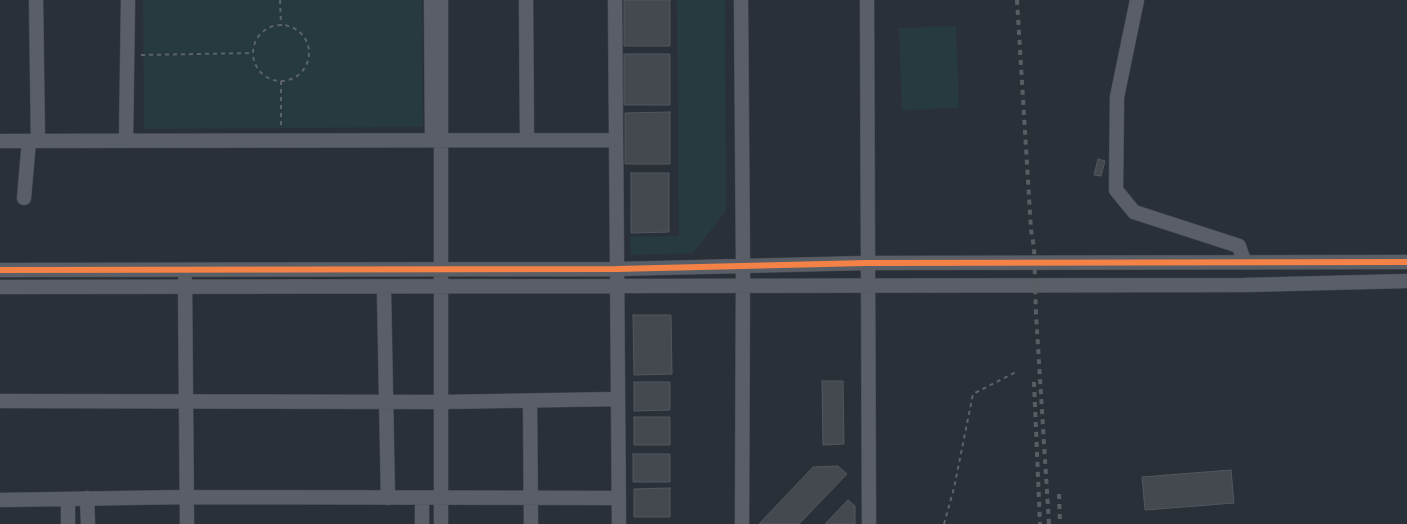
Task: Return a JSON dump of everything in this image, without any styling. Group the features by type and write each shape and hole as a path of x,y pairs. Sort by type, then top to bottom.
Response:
{"street":[{"path":"24,198 33,141 36,0"},
{"path":"126,141 128,0"},
{"path":"431,0 441,269 441,524"},
{"path":"436,140 441,0"},
{"path":"526,0 527,140"},
{"path":"615,0 619,524"},
{"path":"741,0 744,266 742,524"},
{"path":"867,0 866,263 868,524"},
{"path":"1137,0 1118,97 1116,190 1134,212 1239,246 1244,261"},
{"path":"0,141 615,140"},
{"path":"0,270 617,269 866,263 1407,262"},
{"path":"184,270 187,524"},
{"path":"0,288 1246,284 1407,281"},
{"path":"384,292 388,498"},
{"path":"0,401 441,402 618,399"},
{"path":"530,401 531,524"},
{"path":"0,500 187,497 618,498"},
{"path":"88,498 88,524"},
{"path":"422,498 422,524"},
{"path":"68,499 68,524"}],"path":[{"path":"280,0 281,26"},
{"path":"281,26 288,26 301,34 308,46 309,53 305,67 300,73 295,77 281,81 261,73 253,53 254,46 261,34 267,29 281,26"},
{"path":"127,56 253,53"},
{"path":"281,81 281,141"},
{"path":"944,524 954,488 973,394 1016,372"}],"green space":[{"path":"143,0 422,0 423,127 144,129"},
{"path":"677,0 725,0 726,211 693,253 631,255 630,237 679,236"},
{"path":"956,26 959,108 902,110 899,28"}],"building":[{"path":"624,0 670,0 670,46 624,46"},
{"path":"624,54 670,54 670,105 624,105"},
{"path":"670,112 670,164 625,164 625,113"},
{"path":"1098,159 1105,161 1101,176 1094,175"},
{"path":"631,173 669,173 669,232 631,233"},
{"path":"633,315 671,315 672,374 634,375"},
{"path":"822,381 843,381 844,444 823,445"},
{"path":"634,382 670,382 670,410 634,411"},
{"path":"634,417 670,417 670,445 634,445"},
{"path":"633,454 670,454 670,482 633,482"},
{"path":"838,466 847,474 799,524 759,524 813,467"},
{"path":"1231,470 1234,503 1145,510 1142,477"},
{"path":"670,488 670,517 634,517 634,489"},
{"path":"848,500 855,506 855,524 825,524"}],"railway":[{"path":"1017,0 1031,230 1034,247 1036,314 1049,524"},
{"path":"1034,382 1040,524"},
{"path":"1059,494 1060,524"}],"cycle path":[{"path":"0,270 617,269 866,263 1407,262"}]}
